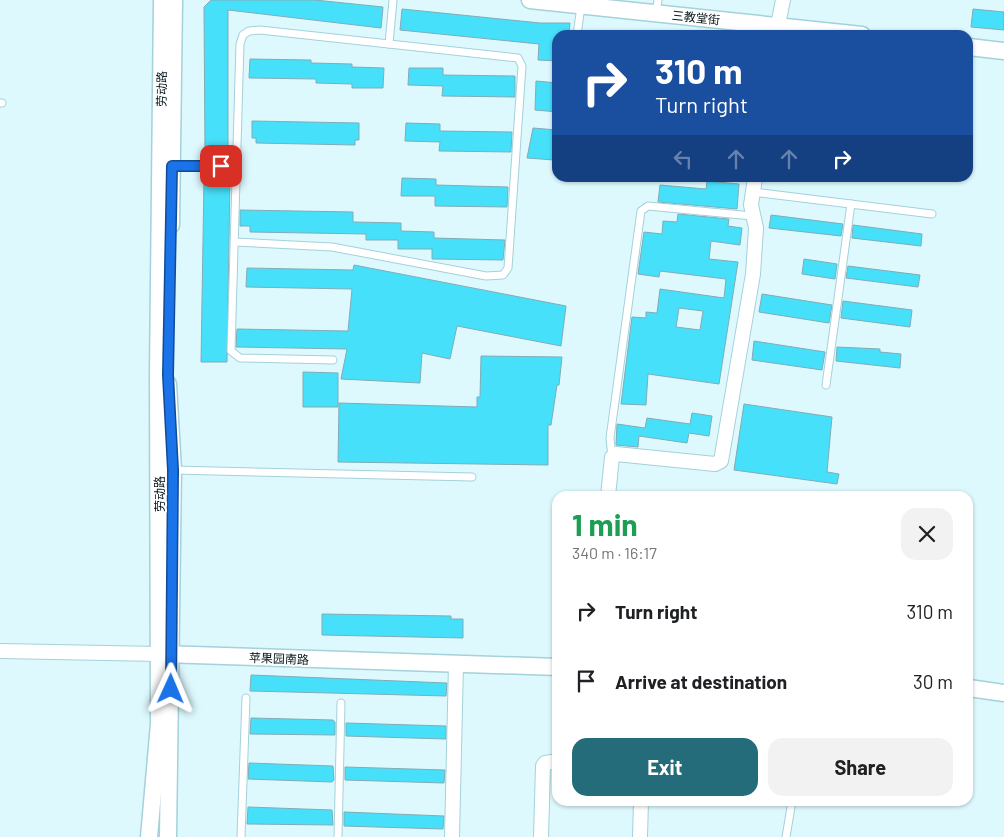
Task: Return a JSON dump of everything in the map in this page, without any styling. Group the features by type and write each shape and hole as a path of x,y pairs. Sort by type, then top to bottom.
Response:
{"street":[{"name":"劳动路","path":"162,0 158,374 166,654 168,837"},
{"name":"劳动路","path":"149,837 166,654 173,470 168,375 174,0"},
{"name":"三教堂街","path":"530,0 581,4 657,6 776,30"},
{"path":"776,30 783,0"},
{"path":"973,47 1004,51"},
{"path":"609,491 612,457 616,454 714,464 721,461 752,274 756,228 752,216 754,182"},
{"name":"苹果园南路","path":"0,651 166,654 552,667"},
{"path":"452,837 456,664"},
{"path":"973,689 1004,693"},
{"path":"541,837 543,766 545,763 552,762"},
{"path":"640,837 641,806"}],"lane":[{"path":"389,44 393,0"},
{"path":"578,30 581,4"},
{"path":"235,242 332,247 486,276 503,275 508,268 522,66 518,58 260,30 249,31 243,35 240,44 231,351 233,355 240,358 332,360"},
{"path":"172,166 237,166"},
{"path":"753,192 932,214"},
{"path":"826,384 851,204"},
{"path":"612,457 610,438 641,211 648,206 752,216"},
{"path":"173,470 472,477"},
{"path":"241,837 246,698"},
{"path":"338,837 341,703"},
{"path":"786,837 791,806"}],"building":[{"path":"211,0 315,0 383,7 381,28 228,10 228,153 205,153 204,7"},
{"path":"402,9 540,23 570,23 569,30 552,30 552,61 538,60 539,44 400,30"},
{"path":"973,9 1004,12 1004,30 971,27"},
{"path":"250,59 311,60 311,63 352,64 352,67 384,68 383,88 352,88 352,84 316,83 316,79 249,78"},
{"path":"409,68 443,68 443,75 515,76 515,97 442,96 443,86 408,85"},
{"path":"536,81 552,82 552,111 535,110"},
{"path":"252,121 359,123 359,140 355,140 355,145 256,143 256,138 252,138"},
{"path":"406,123 440,124 440,131 512,132 511,152 439,151 440,142 405,141"},
{"path":"533,128 552,130 552,160 527,158"},
{"path":"402,178 436,179 436,185 508,187 507,207 435,206 435,196 401,196"},
{"path":"204,179 230,179 227,362 201,362"},
{"path":"707,182 739,184 737,209 658,202 660,185 706,189"},
{"path":"240,210 353,212 353,222 401,223 401,231 434,232 434,238 505,240 503,260 432,259 432,249 398,249 398,240 366,240 366,234 250,232 250,226 240,226"},
{"path":"678,214 729,219 728,226 742,228 740,245 711,241 709,259 738,262 719,384 648,374 646,405 621,404 632,317 646,318 646,312 657,313 660,289 724,298 726,279 660,271 659,277 638,274 644,232 662,234 663,221 677,222","holes":["679,308 703,311 700,330 676,327"]},
{"path":"771,215 843,224 841,236 769,228"},
{"path":"853,225 922,234 921,246 852,238"},
{"path":"804,259 837,264 835,279 802,274"},
{"path":"354,265 566,306 561,346 457,326 450,359 422,353 420,383 341,379 347,349 236,347 237,329 348,331 352,289 246,287 247,268 353,270"},
{"path":"848,266 920,275 918,287 846,278"},
{"path":"762,294 832,305 829,323 759,312"},
{"path":"843,301 912,310 910,327 841,318"},
{"path":"754,341 825,352 822,370 752,360"},
{"path":"837,347 880,349 880,352 901,354 900,368 836,361"},
{"path":"481,356 562,357 559,385 557,385 551,425 548,425 548,465 338,462 339,403 477,407 477,397 480,397"},
{"path":"303,372 338,373 338,407 303,407"},
{"path":"744,404 832,417 827,472 839,474 837,484 734,470"},
{"path":"692,413 712,416 709,436 689,433 687,443 639,436 638,447 616,445 617,424 645,428 647,418 690,424"},
{"path":"322,614 451,616 451,619 463,619 463,638 322,635"},
{"path":"251,675 447,683 446,696 250,691"},
{"path":"251,718 333,720 335,722 335,735 250,734"},
{"path":"346,723 446,726 446,739 346,736"},
{"path":"249,763 333,766 334,780 332,782 248,779"},
{"path":"345,767 445,770 444,783 345,780"},
{"path":"248,807 332,810 333,825 247,824"},
{"path":"344,812 444,816 443,829 344,826"}],"route":[{"path":"171,689 173,470 168,375 172,166 221,166"}]}
